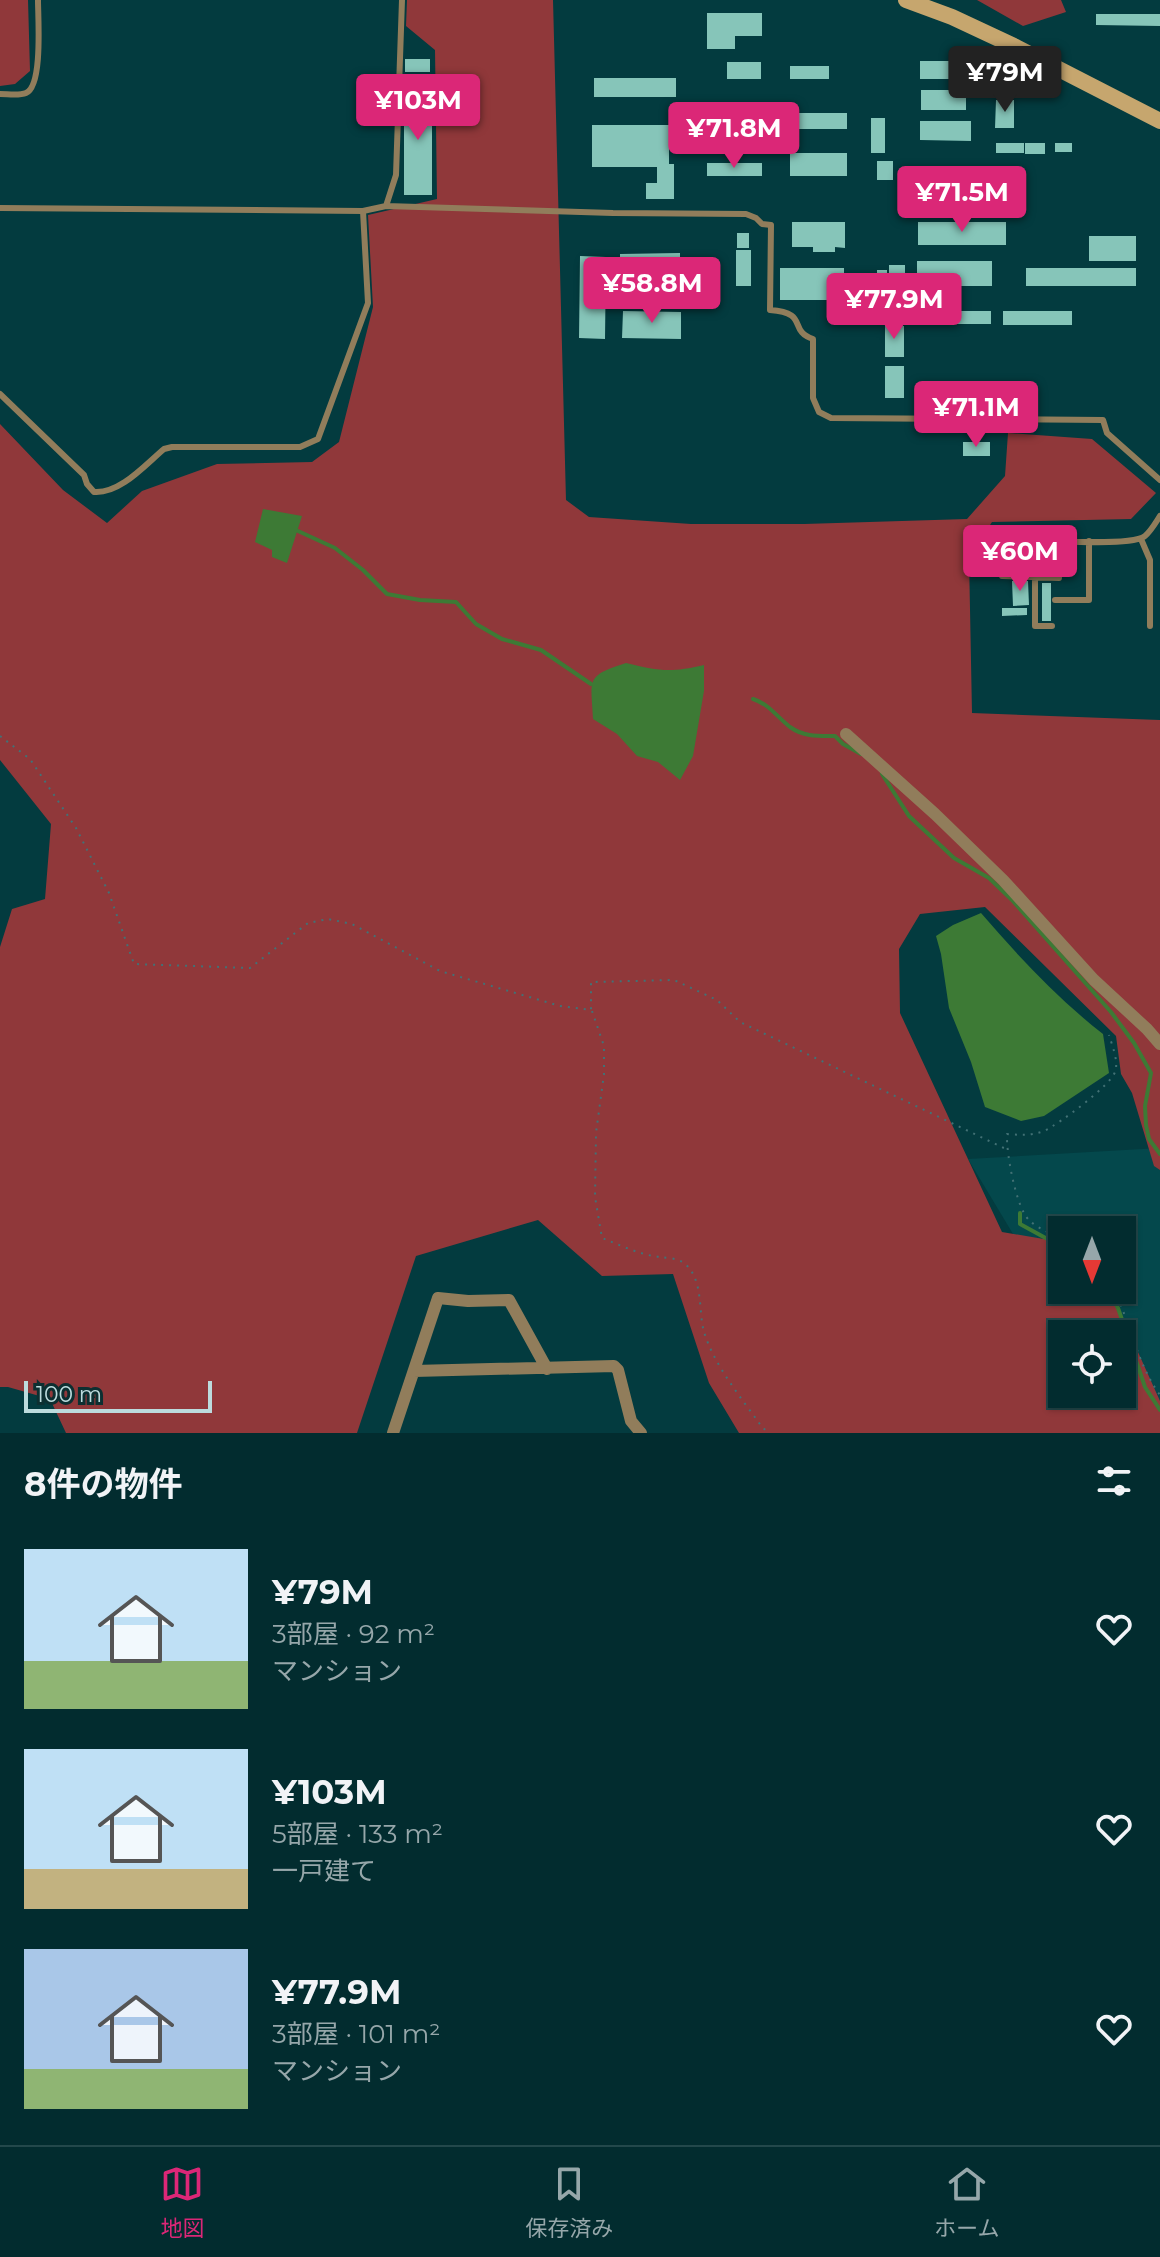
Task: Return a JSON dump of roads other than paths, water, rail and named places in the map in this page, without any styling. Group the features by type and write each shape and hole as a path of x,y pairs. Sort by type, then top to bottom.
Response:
{"street":[{"path":"911,1 1016,47 1160,121"},
{"path":"846,734 1003,880 1094,980 1160,1044"},
{"path":"393,1433 438,1298 509,1300 547,1369"},
{"path":"414,1371 614,1366 618,1370 631,1421 641,1433"}],"lane":[{"path":"0,94 23,94 34,86 38,0"},
{"path":"386,206 396,175 402,0"},
{"path":"0,208 363,211 386,206 746,214 762,224 771,225 770,310 788,311 795,315 802,332 813,339 813,398 819,412 831,418 1103,420 1107,433 1160,480"},
{"path":"0,394 84,475 94,492 105,493 164,449 172,447 300,447 311,444 318,439 368,303 363,211"},
{"path":"1008,556 1008,547 1037,547 1043,541 1141,539 1160,516"},
{"path":"1141,539 1150,560 1150,626"},
{"path":"1002,576 1059,578 1060,541"},
{"path":"1055,600 1089,600 1089,541"},
{"path":"1035,577 1035,626 1052,626"}],"waterway":[{"path":"298,531 335,548 387,594 456,602 476,624 502,639 541,650 591,684"},
{"path":"753,699 768,707 795,730 811,735 835,736 861,754"},
{"path":"882,774 909,816 954,858 989,878 1012,900 1111,1012 1134,1043 1151,1073 1145,1106 1146,1125 1149,1139 1160,1154"},
{"path":"1020,1213 1020,1224 1048,1239"},
{"path":"1116,1304 1145,1387 1160,1410"}]}
